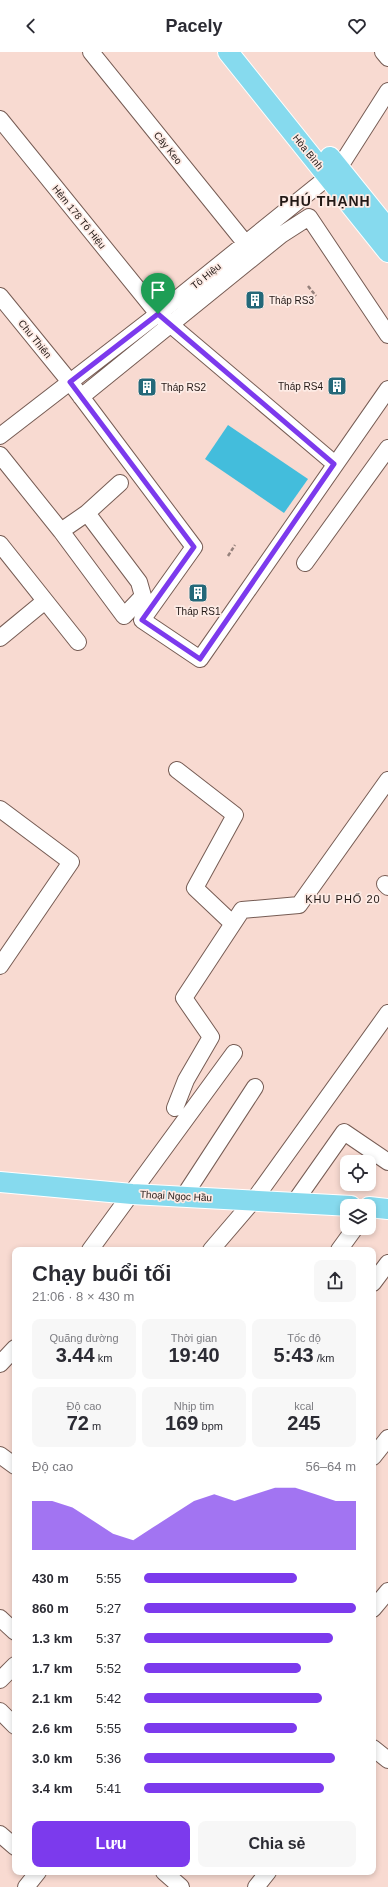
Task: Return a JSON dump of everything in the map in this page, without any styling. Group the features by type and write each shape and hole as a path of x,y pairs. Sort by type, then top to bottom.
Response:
{"main road":[{"name":"Hòa Bình","path":"228,52 333,172 388,229"},
{"name":"Hòa Bình","path":"246,52 333,172 388,252"},
{"name":"Thoại Ngọc Hầu","path":"0,1182 132,1194 340,1205"}],"street":[{"name":"Cây Keo","path":"91,52 246,244"},
{"path":"383,52 388,58"},
{"name":"Tô Hiệu","path":"0,436 158,314 333,172 388,91"},
{"name":"Hẻm 178 Tô Hiệu","path":"0,119 158,314 334,464"},
{"path":"81,397 171,326 281,235 309,217 388,335"},
{"name":"Chu Thiên","path":"0,296 70,382 194,547 142,620 200,659 334,464"},
{"path":"334,464 388,389"},
{"path":"306,563 388,448"},
{"path":"0,454 61,531 124,616 143,596 139,582 86,513"},
{"path":"61,531 86,513 120,483"},
{"path":"3,553 78,642"},
{"path":"0,638 45,601"},
{"path":"178,770 235,815 195,888 232,924"},
{"path":"175,1108 186,1080 212,1037 184,998 232,924 242,910 299,904 388,780"},
{"path":"0,809 71,862 0,966"},
{"path":"214,1247 253,1200 388,1013"},
{"path":"92,1247 234,1053"},
{"path":"184,1196 255,1086"},
{"path":"294,1203 344,1132 388,1162"},
{"path":"341,1247 350,1235"},
{"path":"376,1279 388,1263"},
{"path":"0,1364 12,1351"},
{"path":"376,1453 388,1438"},
{"path":"0,1455 12,1464"},
{"path":"376,1605 388,1591"},
{"path":"0,1618 12,1629"},
{"path":"0,1680 12,1668"},
{"path":"0,1711 12,1723"},
{"path":"376,1750 388,1760"},
{"path":"0,1834 12,1844"},
{"path":"26,1887 36,1875"},
{"path":"167,1875 181,1887"},
{"path":"256,1887 266,1875"}],"path":[{"path":"308,286 316,296"},
{"path":"228,556 235,545"}],"water":[{"path":"228,425 308,479 284,513 205,459"}],"place":[{"name":"Tháp RS3","path":"255,300"},
{"name":"Tháp RS4","path":"337,386"},
{"name":"Tháp RS2","path":"147,387"},
{"name":"Tháp RS1","path":"198,593"}],"district":[{"name":"PHÚ THẠNH","path":"325,201"},
{"name":"KHU PHỐ 20","path":"343,899"}],"route":[{"path":"158,314 334,464 200,659 142,620 194,547 70,382 158,314"}]}
